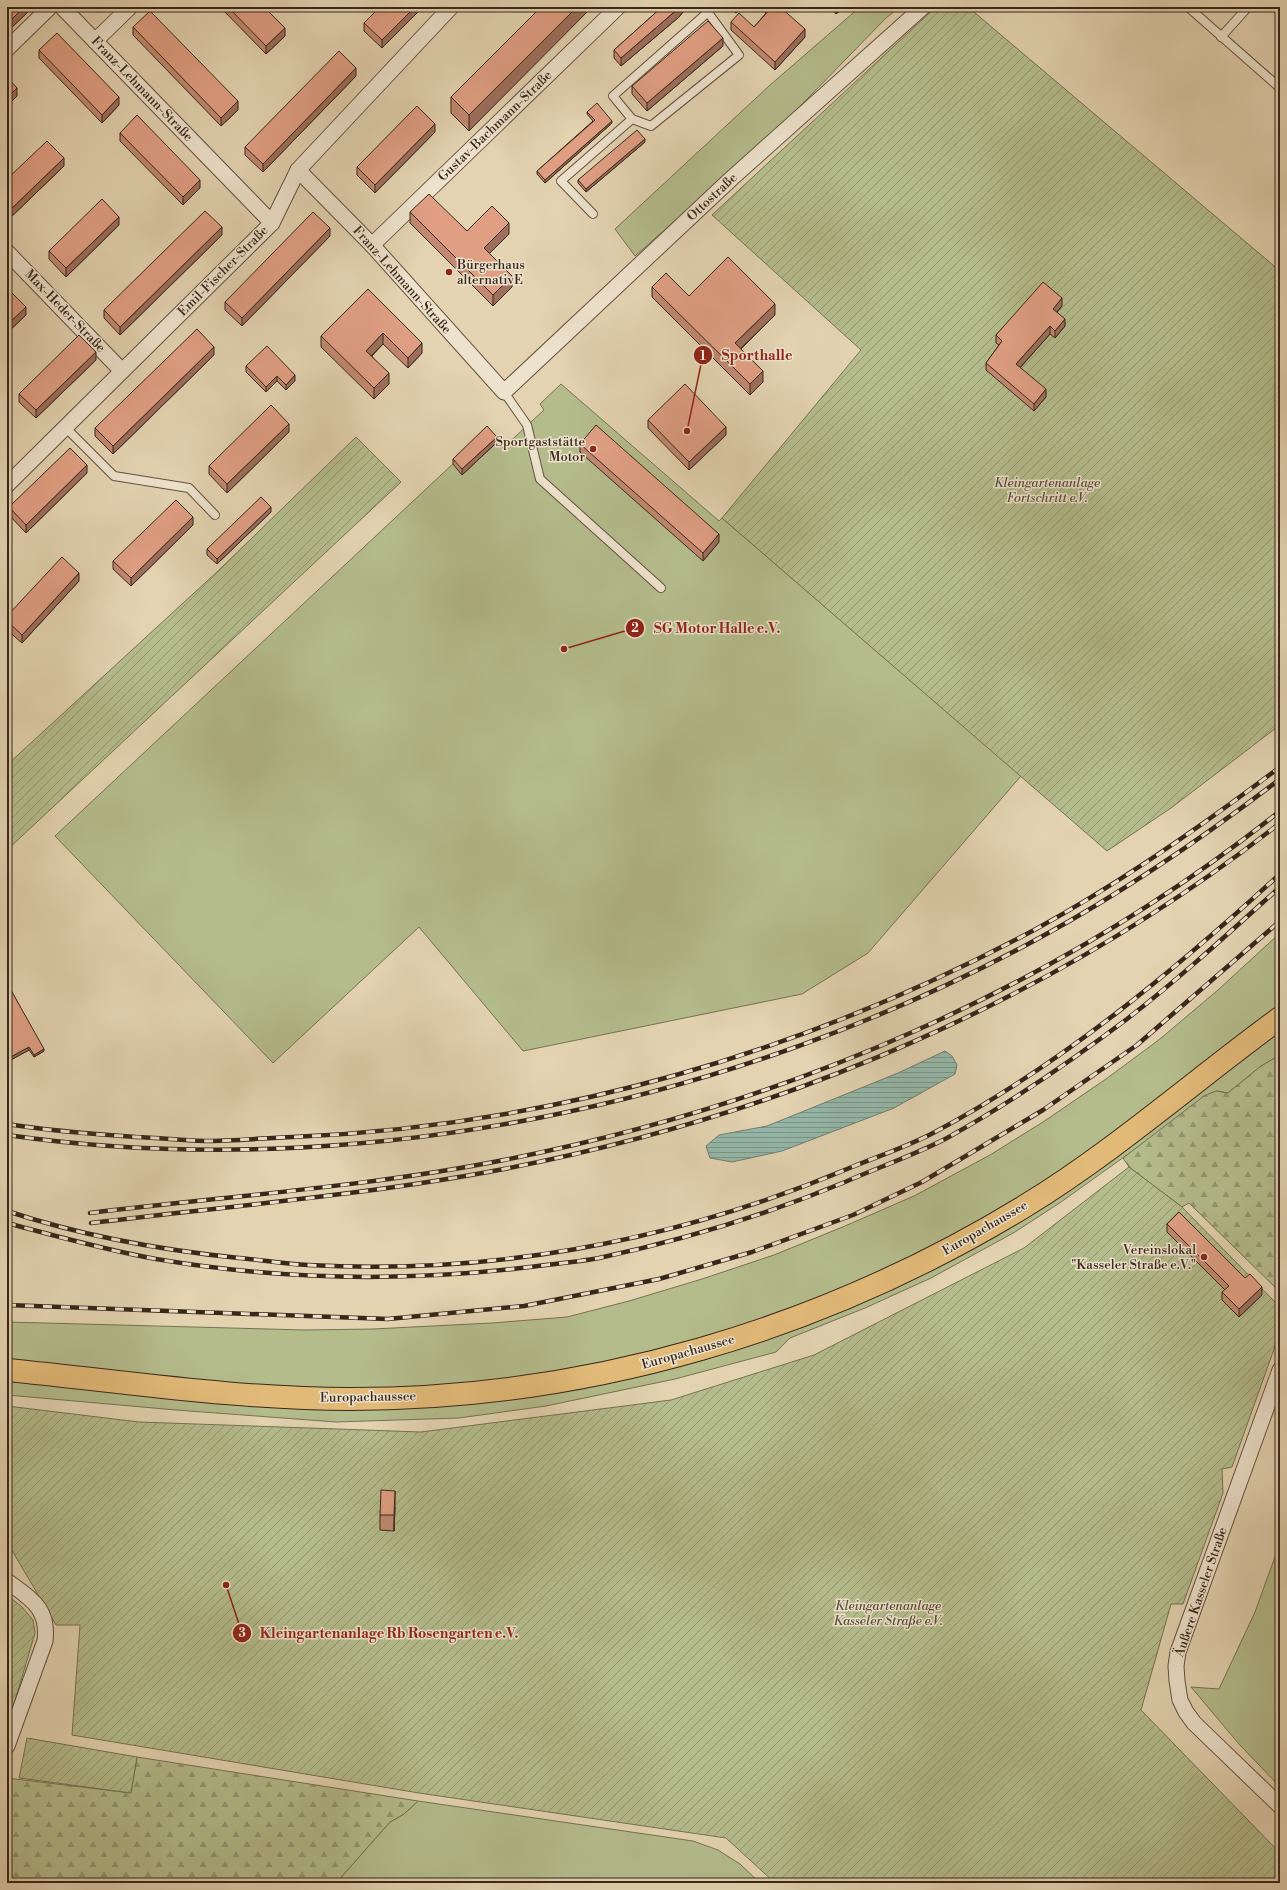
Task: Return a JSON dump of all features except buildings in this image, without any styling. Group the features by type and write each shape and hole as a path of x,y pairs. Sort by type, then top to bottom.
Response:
{"main road":[{"name":"Europachaussee","path":"7,1370 253,1395 365,1399 438,1396 538,1385 622,1369 681,1355 769,1328 855,1295 902,1273 985,1229 1026,1205 1094,1159 1280,1018"}],"street":[{"path":"7,49 50,7"},
{"name":"Franz-Lehmann-Straße","path":"62,7 272,222"},
{"path":"95,41 130,7"},
{"name":"Emil-Fischer-Straße","path":"7,485 272,222 298,170 451,7"},
{"name":"Gustav-Bachmann-Straße","path":"372,245 618,7"},
{"name":"Ottostraße","path":"504,392 732,178 923,7"},
{"name":"Franz-Lehmann-Straße","path":"298,170 372,245 504,392"},
{"name":"Max-Heder-Straße","path":"7,252 122,370"},
{"name":"Äußere Kasseler Straße","path":"1280,1370 1178,1652 1176,1666 1180,1700 1194,1723 1280,1806"},
{"path":"7,1581 34,1602 43,1614 47,1627 45,1641 7,1746"}],"lane":[{"path":"1188,7 1280,88"},
{"path":"1221,37 1248,7"},
{"path":"705,10 739,55 651,126 632,119 613,96 705,10"},
{"path":"593,214 561,181 632,119"},
{"path":"504,392 527,425 540,479 661,588"},
{"path":"65,428 114,476 188,488 215,516"}],"green space":[{"path":"860,7 900,7 886,18 771,136 635,256 615,229 769,86"},
{"name":"Kleingartenanlage Fortschritt e.V.","path":"936,7 968,7 1280,271 1280,725 1171,808 1107,851 722,518 861,350 712,215"},
{"path":"561,384 719,521 722,518 1021,776 868,953 802,994 523,1051 419,927 273,1063 55,836 487,432 503,448 544,410 540,404"},
{"path":"356,437 401,482 7,850 7,765 219,570"},
{"path":"1280,933 1280,1006 1062,1171 933,1249 766,1321 581,1369 438,1388 303,1390 7,1362 7,1322 305,1330 373,1329 492,1323 567,1317 629,1301 774,1255 914,1196 990,1155 1043,1122 1106,1079 1160,1039 1218,990"},
{"path":"1280,1032 1280,1055 1261,1066 1228,1093 1216,1091 1204,1096 1173,1122 1061,1202 1015,1232 931,1278 865,1308 790,1338 776,1352 675,1379 546,1406 459,1418 336,1422 7,1395 7,1379 439,1404 858,1303"},
{"path":"1280,1055 1280,1292 1189,1203 1182,1207 1129,1167 1123,1158 1204,1096 1216,1091 1228,1093 1261,1066"},
{"name":"Kleingartenanlage Kasseler Straße e.V.","path":"1129,1167 1182,1207 1276,1303 1278,1338 1232,1467 1222,1469 1223,1493 1183,1604 1171,1604 1141,1710 1280,1853 1280,1883 775,1883 726,1838 419,1793 72,1735 80,1625 56,1625 7,1542 7,1406 139,1422 421,1432 671,1400 814,1355 1024,1248"},
{"path":"1280,1543 1280,1787 1239,1744 1191,1687 1219,1689 1255,1612"},
{"path":"7,1595 22,1607 33,1620 35,1633 7,1728"},
{"path":"27,1738 137,1757 131,1793 19,1778"},
{"path":"137,1757 418,1801 404,1814 390,1822 336,1883 7,1883 7,1778 131,1793"},
{"path":"418,1801 693,1841 718,1850 740,1864 760,1883 336,1883 390,1822 404,1814"}],"shaded area":[{"path":"945,1051 952,1056 957,1065 955,1074 894,1108 782,1151 732,1162 710,1158 706,1146 719,1135 767,1126 898,1073"}],"railway":[{"path":"7,1124 39,1129 204,1141 226,1141 390,1130 487,1117 582,1099 676,1075 769,1046 860,1012 949,973 1036,929 1130,873 1221,811 1280,767"},
{"path":"7,1135 139,1148 272,1149 406,1139 539,1118 671,1087 799,1046 923,996 1041,937 1103,901 1164,862 1222,822 1280,779"},
{"path":"90,1213 349,1184 504,1160 609,1137 712,1107 813,1073 913,1032 1009,986 1103,933 1194,875 1280,811"},
{"path":"91,1223 350,1193 453,1178 504,1169 609,1146 712,1117 813,1082 913,1042 1009,996 1103,944 1193,886 1280,823"},
{"path":"7,1211 64,1228 122,1241 210,1255 308,1265 378,1267 448,1264 517,1258 585,1247 653,1233 720,1215 787,1193 894,1151 935,1132 1028,1077 1115,1014 1199,946 1280,874"},
{"path":"7,1223 99,1247 156,1259 202,1266 296,1275 390,1277 483,1272 574,1262 630,1251 693,1235 755,1216 897,1161 947,1138 994,1111 1084,1051 1127,1019 1186,971 1280,887"},
{"path":"7,1305 388,1319 524,1306 659,1279 752,1252 853,1215 922,1182 1043,1110 1137,1045 1280,921"}],"place":[{"name":"Bürgerhaus alternativE","path":"449,272"},
{"name":"Sporthalle","path":"687,431"},
{"name":"Sportgaststätte Motor","path":"593,449"},
{"name":"SG Motor Halle e.V.","path":"564,649"},
{"name":"Vereinslokal \"Kasseler Straße e.V.\"","path":"1204,1257"},
{"name":"Kleingartenanlage Rb Rosengarten e.V.","path":"226,1585"}]}
